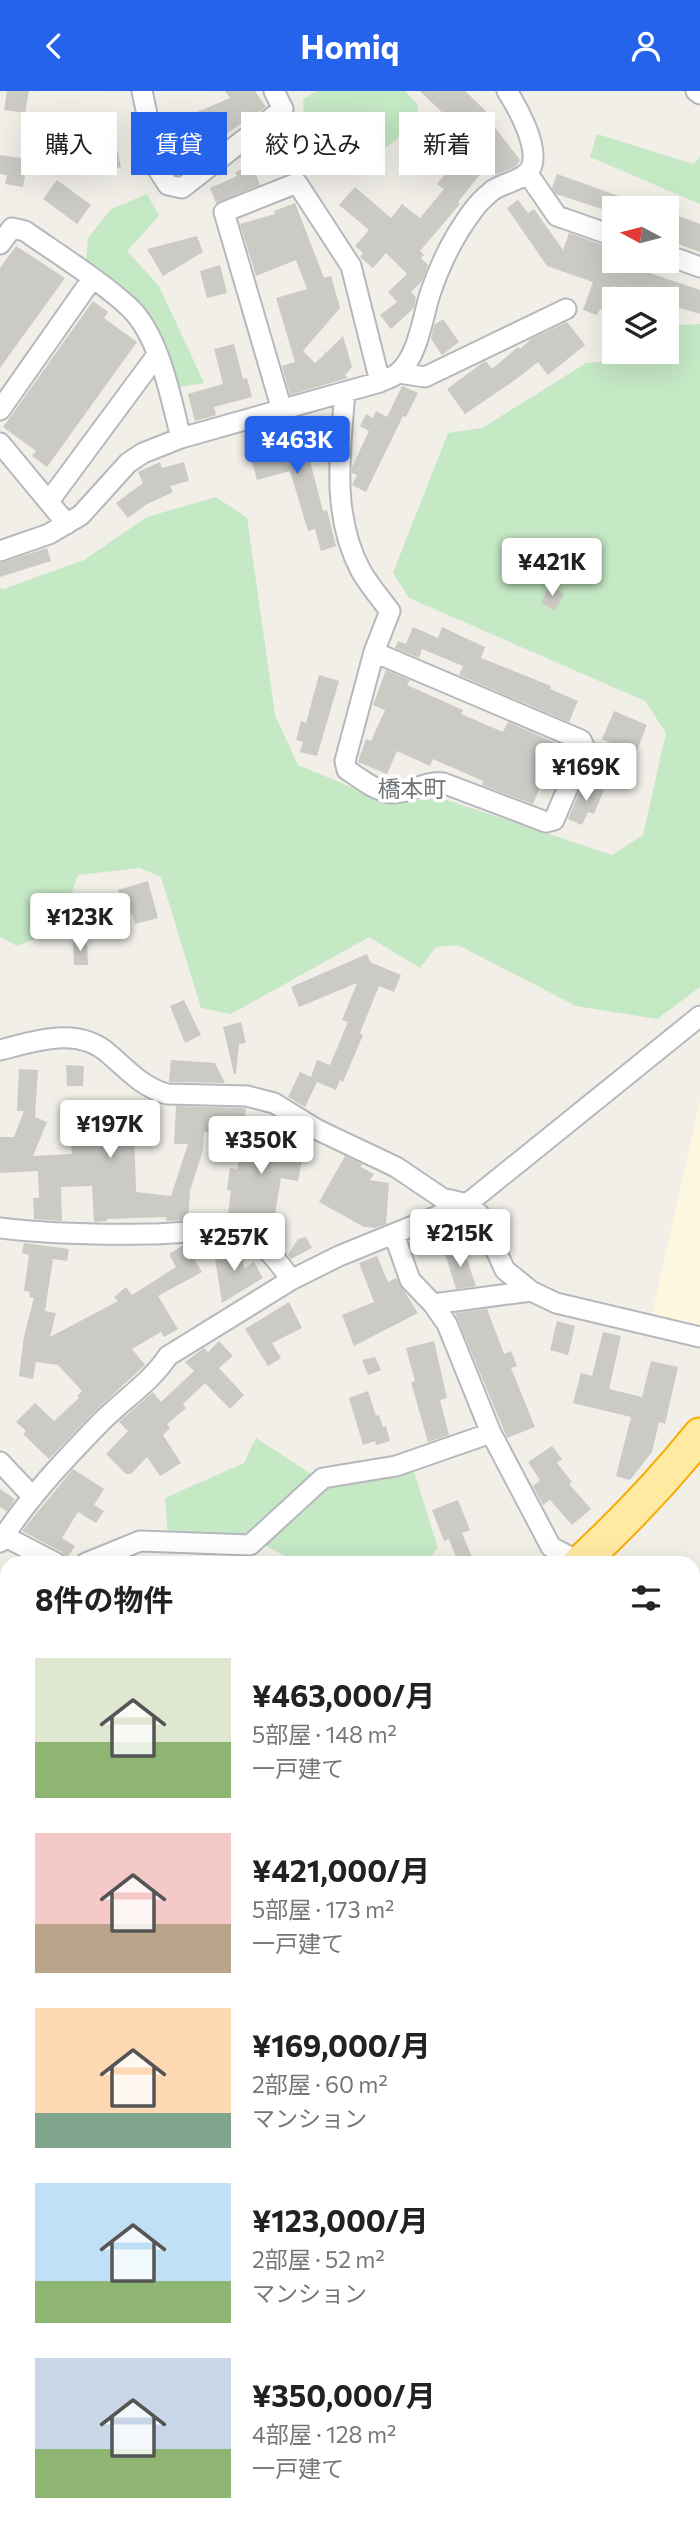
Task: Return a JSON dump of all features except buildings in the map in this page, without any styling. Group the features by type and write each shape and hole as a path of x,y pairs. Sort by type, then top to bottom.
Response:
{"highway":[{"path":"587,1556 666,1477 700,1435"}],"street":[{"path":"142,91 159,171 168,184 182,188 283,109 274,91"},
{"path":"399,373 415,345 430,293 459,231 475,207 492,191 528,174 533,158 531,143 520,113 507,91"},
{"path":"528,174 558,216 602,232"},
{"path":"282,410 224,212 297,183 351,266 380,382"},
{"path":"0,244 12,228 25,231 131,309 147,333 156,355 168,386 181,438"},
{"path":"679,259 700,267"},
{"path":"0,410 92,279"},
{"path":"0,551 49,534 81,515 128,463 142,453 181,438 380,382 399,373 425,376 566,309"},
{"path":"49,501 156,355"},
{"path":"345,392 340,504 347,540 362,573 390,611 374,652 345,761 347,770 377,788 393,793 431,782 443,783 546,822 554,820 585,748 581,740 374,652"},
{"path":"0,443 67,524"},
{"path":"40,1556 2,1539 33,1497 103,1420 158,1371 168,1356 291,1280 339,1256 467,1204 700,1016"},
{"path":"0,1050 48,1038 81,1038 106,1051 136,1079 155,1091 167,1094 247,1096 274,1103 317,1130 396,1167 442,1198 467,1204 479,1214 505,1270 531,1291 556,1303 700,1337"},
{"path":"0,1228 118,1234 219,1232 243,1236 274,1255 291,1280"},
{"path":"394,1234 410,1280 433,1304 447,1324 491,1433 551,1547 567,1556"},
{"path":"433,1304 531,1291"},
{"path":"103,1556 140,1541 250,1545 323,1478 396,1466 491,1433"},
{"path":"0,1462 33,1497"}],"shaded area":[{"path":"700,1101 700,1330 651,1319"}],"green space":[{"path":"317,91 405,91 418,105 417,112 399,112 399,138 385,148 385,112 304,112 303,99"},
{"path":"597,134 693,164 700,157 700,204 590,157"},
{"path":"147,194 159,216 127,251 159,286 204,383 179,387 142,305 86,261 88,238 111,209"},
{"path":"700,324 700,987 657,1019 576,1006 458,945 436,947 420,968 369,937 231,1014 201,1008 161,877 140,868 78,875 58,930 17,946 0,937 0,588 4,589 84,560 147,517 216,497 247,518 275,715 298,765 389,803 441,798 612,855 643,835 666,733 645,701 409,598 393,573 448,433 482,428 586,363 679,364 679,325"},
{"path":"256,1438 325,1483 413,1468 438,1548 431,1556 284,1556 252,1538 168,1537 165,1498 244,1463"}],"district":[{"name":"橋本町","path":"412,788"}]}
